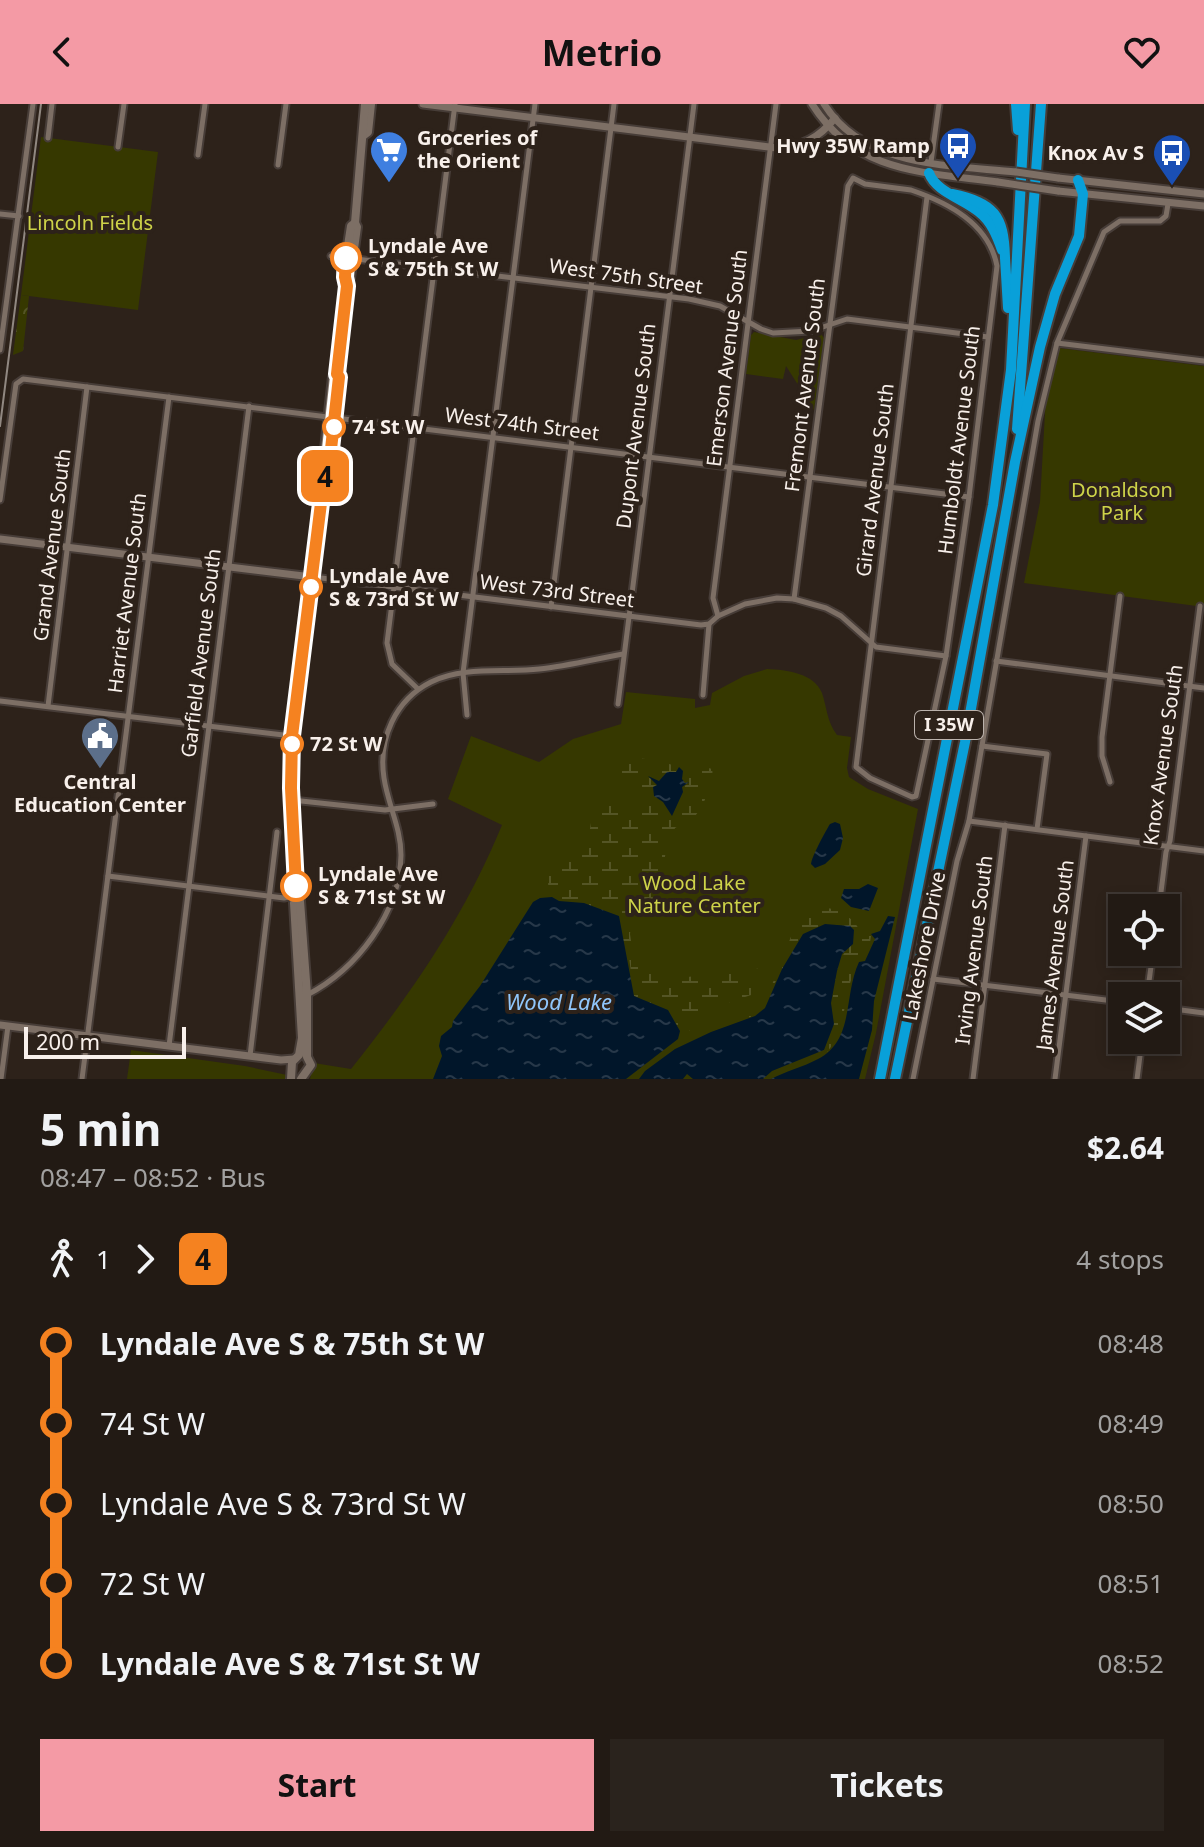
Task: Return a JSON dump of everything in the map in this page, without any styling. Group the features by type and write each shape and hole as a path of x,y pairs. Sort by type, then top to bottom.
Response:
{"highway":[{"path":"1016,104 1021,174"},
{"name":"I 35W","path":"880,1079 993,505 1011,370 1025,104"},
{"name":"I 35W","path":"895,1079 965,742 1015,462 1041,104"},
{"path":"930,168 932,181 952,194 980,201 994,212 1003,229 1011,370"},
{"path":"1015,462 1055,294 1079,236 1083,194 1078,180"}],"main road":[{"path":"297,1061 311,1065 302,1076 298,1073 297,1061 304,998 291,800 292,736 326,463 324,458 339,377 365,104"},
{"path":"364,135 368,132 371,104"},
{"path":"291,1079 297,1061"}],"street":[{"path":"0,350 33,104"},
{"path":"48,138 52,104"},
{"path":"118,147 124,104"},
{"path":"198,155 205,104"},
{"path":"278,165 286,104"},
{"path":"423,104 790,148 801,145 828,127 835,118"},
{"path":"467,715 463,673 535,104"},
{"path":"551,607 614,104"},
{"name":"Dupont Avenue South","path":"618,704 694,104"},
{"name":"Emerson Avenue South","path":"718,616 713,598 776,104"},
{"path":"812,104 828,127 863,154 883,164 910,171 930,168 998,170 1204,194"},
{"path":"824,104 835,118 868,144 930,168 1058,191 1204,206"},
{"path":"930,168 939,104"},
{"path":"418,689 389,658 387,643 455,106"},
{"name":"Humboldt Avenue South","path":"853,178 865,184 911,190 965,216 990,242 997,272 946,656 916,796"},
{"name":"Fremont Avenue South","path":"794,599 828,325 848,186 853,178"},
{"name":"Girard Avenue South","path":"916,796 870,778 856,767 927,197"},
{"path":"1168,204 1164,219 1120,221 1104,232 1057,343 1043,394 969,821 1204,851"},
{"path":"0,214 19,216"},
{"name":"West 75th Street","path":"331,256 669,296 720,306 761,329 786,334 811,331 839,320 855,319 988,337"},
{"path":"1057,343 1204,361"},
{"name":"West 74th Street","path":"0,500 16,384 23,379 969,497"},
{"name":"Grand Avenue South","path":"48,706 87,387"},
{"name":"Harriet Avenue South","path":"82,1079 169,397"},
{"name":"Garfield Avenue South","path":"169,1047 249,406"},
{"name":"West 73rd Street","path":"0,539 709,624"},
{"path":"1110,782 1102,747 1120,596"},
{"path":"703,695 709,624 718,616 753,602 794,599 818,605 841,616 876,647 946,656"},
{"name":"Knox Avenue South","path":"1161,894 1200,606"},
{"path":"304,998 324,986 348,965 373,934 397,888 400,836 384,779 386,736 398,710 418,689 432,681 463,673 536,670 624,654"},
{"path":"996,661 1204,688"},
{"path":"0,701 292,736"},
{"path":"982,746 1047,754 1037,829"},
{"path":"291,800 385,810 433,804"},
{"name":"Lakeshore Drive","path":"913,1079 957,861 969,821"},
{"name":"Irving Avenue South","path":"973,1079 1005,825"},
{"path":"250,1056 277,832"},
{"name":"James Avenue South","path":"1055,1079 1086,836"},
{"path":"108,876 284,898 297,895"},
{"path":"933,979 1108,1000"},
{"path":"1180,1010 1204,1013"},
{"path":"1,1079 4,1025 297,1061"},
{"path":"1137,1079 1140,1054"}],"green space":[{"name":"Lincoln Fields","path":"41,137 158,152 138,310 21,295"},
{"path":"21,295 29,296 23,351 13,355"},
{"path":"754,332 796,340 821,334 824,338 814,410 786,366 783,379 746,374"},
{"name":"Donaldson Park","path":"1059,348 1204,366 1204,607 1024,583 1040,502 1046,395"},
{"name":"Wood Lake Nature Center","path":"767,669 799,674 818,686 837,735 851,737 847,768 849,777 868,789 918,809 865,1079 310,1079 314,1063 351,1069 436,952 487,859 502,825 448,799 471,736 539,762 573,739 621,724 626,692 695,699 695,708 710,705 712,693 744,676"},
{"path":"635,758 679,767 659,781 651,777 657,785 654,796 672,814 686,784 682,779 683,771 705,767 712,769 712,780 697,814 675,828 665,856 664,880 659,895 645,911 632,919 630,934 634,961 679,978 764,968 762,981 754,994 724,1004 678,1039 680,1031 668,1010 634,996 629,957 584,903 540,898 548,892 548,875 555,864 584,845 598,802 636,810 643,792 639,786 622,787 612,776 616,768"},
{"path":"827,908 849,918 862,936 871,936 849,986 838,1034 827,1052 835,980 853,936 854,930 850,926 825,924 786,964 764,1005 760,1010 729,1025 766,1000 796,924 806,913"},
{"path":"131,1050 287,1075 285,1079 127,1079"}],"water":[{"path":"679,767 683,771 682,779 685,783 689,782 682,787 683,792 672,816 663,802 654,796 653,787 657,785 648,776 659,781 667,772 676,772"},
{"path":"830,824 840,824 843,838 840,850 825,864 815,868 811,864 813,856"},
{"path":"868,884 878,888 869,911 851,907 841,898 844,889 859,889"},
{"name":"Wood Lake","path":"552,897 559,901 584,903 619,916 634,996 668,1010 680,1031 678,1039 626,1079 433,1079 442,1056 439,1046 441,1036 452,1027 453,1021 480,986 533,902"},
{"path":"888,916 895,917 859,1079 771,1079 818,1059 838,1041 859,962 865,961 875,939 871,934 880,931"},
{"path":"825,924 850,926 854,930 853,944 842,954 837,971 831,1003 834,1024 824,1050 772,1071 763,1079 693,1079 687,1074 683,1079 639,1079 675,1049 755,1016 765,1008 782,969 803,934"}],"railway":[{"path":"0,426 41,104"}],"bus line":[{"name":"4","path":"296,886 292,736 326,463 330,458 336,409 347,286 346,258"}],"place":[{"name":"Hwy 35W Ramp","path":"958,180"},
{"name":"Groceries of the Orient","path":"389,184"},
{"name":"Knox Av S","path":"1172,187"},
{"name":"Lyndale Ave S & 75th St W","path":"346,258"},
{"name":"74 St W","path":"334,427"},
{"name":"Lyndale Ave S & 73rd St W","path":"311,587"},
{"name":"72 St W","path":"292,744"},
{"name":"Central Education Center","path":"100,770"},
{"name":"Lyndale Ave S & 71st St W","path":"296,886"}]}
